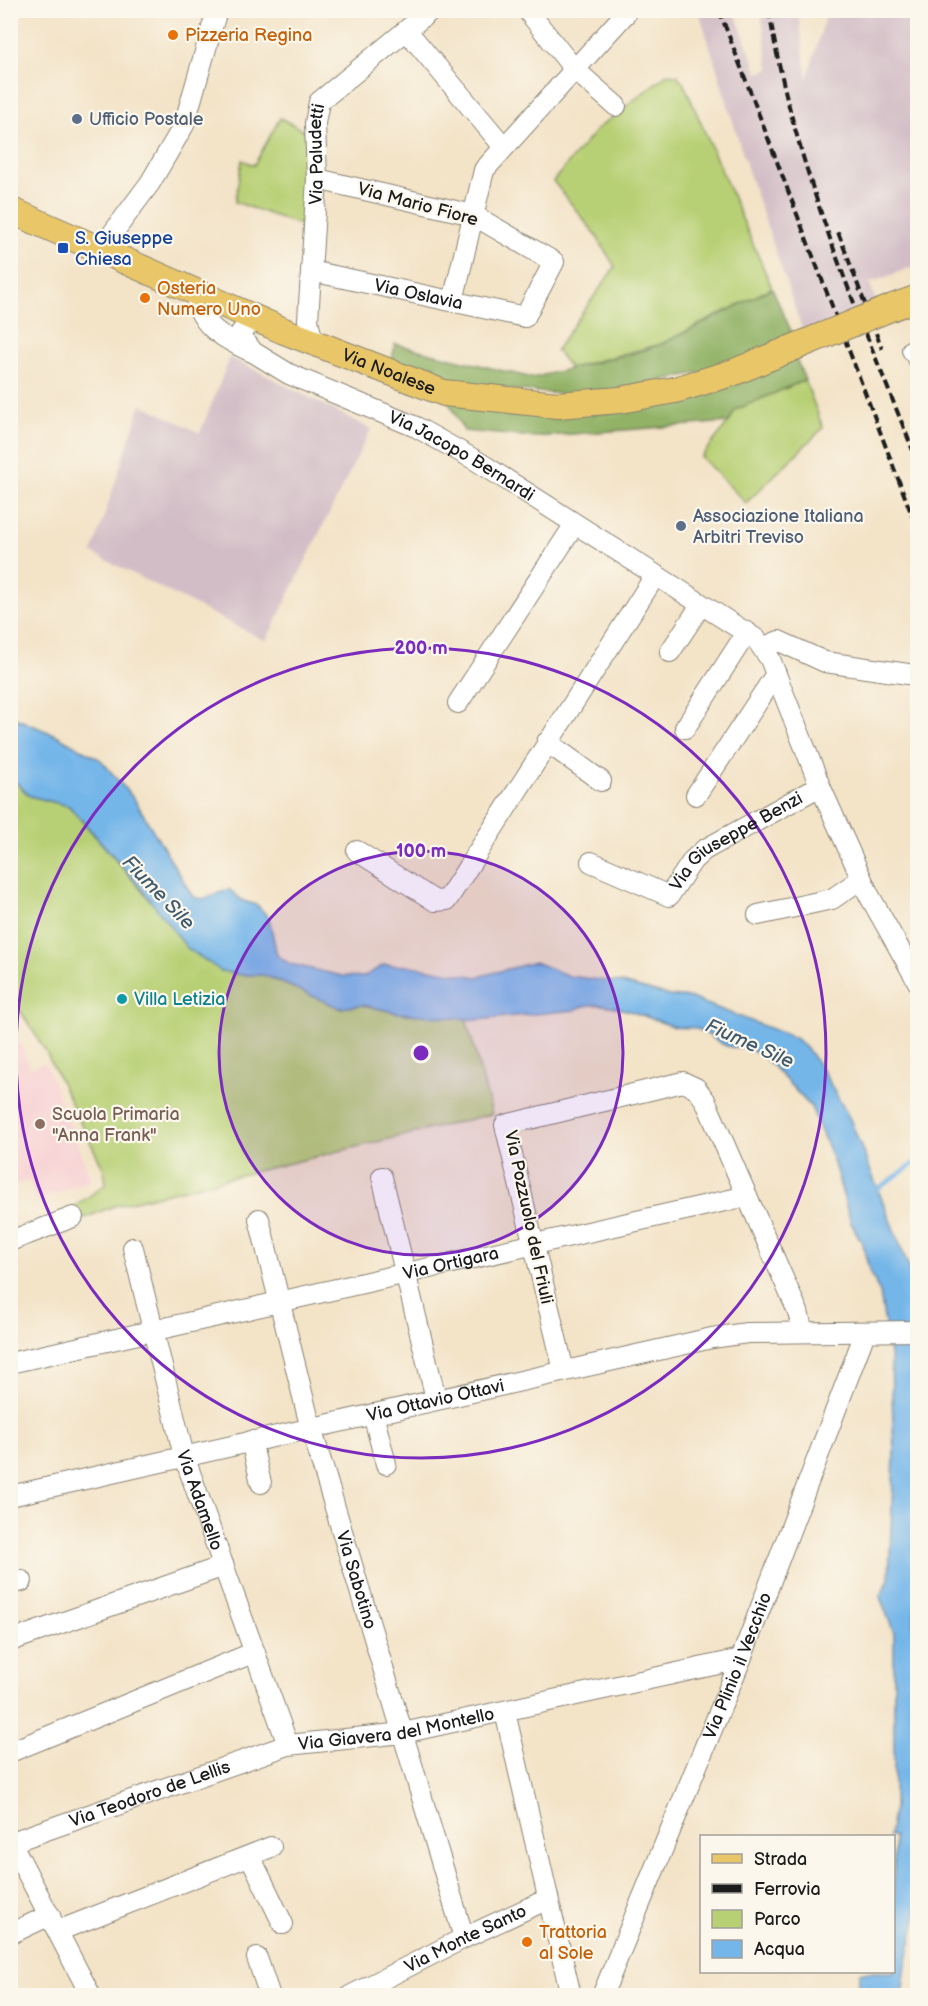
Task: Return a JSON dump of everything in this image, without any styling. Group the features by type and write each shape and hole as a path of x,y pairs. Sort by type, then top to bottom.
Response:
{"main road":[{"name":"Via Noalese","path":"10,210 259,320 444,393 557,405 620,400 675,390 732,373 918,298"}],"street":[{"path":"102,249 150,183 184,125 217,10"},
{"name":"Via Paludetti","path":"321,346 311,334 308,320 317,179 315,123 319,102 431,10"},
{"path":"527,10 574,69 615,106"},
{"path":"453,301 484,170 625,14 623,10"},
{"path":"407,31 504,147"},
{"name":"Via Mario Fiore","path":"317,179 473,215 554,262 525,316"},
{"name":"Via Oslavia","path":"311,271 525,316"},
{"name":"Via Jacopo Bernardi","path":"195,292 198,309 208,325 289,374 431,435 747,632 764,647"},
{"path":"253,352 240,334 245,327 259,320"},
{"path":"458,703 575,524"},
{"path":"357,851 435,901 447,900 655,576"},
{"path":"670,652 701,604"},
{"path":"685,728 747,632"},
{"path":"764,647 779,641 825,662 908,674"},
{"name":"Via Giuseppe Benzi","path":"764,647 820,786 861,879 918,982"},
{"path":"696,795 776,674"},
{"path":"547,742 601,781"},
{"name":"Via Giuseppe Benzi","path":"591,862 669,896 693,860 704,850 820,786"},
{"path":"758,915 832,899 861,879"},
{"name":"Via Pozzuolo del Friuli","path":"564,1371 505,1125 675,1082 690,1084 701,1093 747,1196"},
{"path":"382,1177 436,1399"},
{"path":"747,1196 798,1312 803,1332"},
{"name":"Via Ortigara","path":"10,1363 747,1196"},
{"path":"10,1240 73,1217"},
{"name":"Via Sabotino","path":"259,1219 278,1302 312,1428 464,1938"},
{"name":"Via Adamello","path":"133,1248 184,1456 288,1745"},
{"name":"Via Ottavio Ottavi","path":"10,1496 721,1336 803,1332 918,1331"},
{"name":"Via Plinio il Vecchio","path":"602,1995 873,1333"},
{"path":"373,1414 386,1464"},
{"path":"251,1441 261,1483"},
{"path":"10,1641 224,1566"},
{"path":"10,1752 255,1652"},
{"name":"Via Giavera del Montello","path":"288,1745 403,1733 741,1659"},
{"name":"Via Giavera del Montello","path":"505,1712 572,1995"},
{"name":"Via Teodoro de Lellis","path":"11,1841 288,1745"},
{"path":"11,1841 91,1995"},
{"path":"10,1934 54,1923 271,1847"},
{"path":"250,1856 283,1924"},
{"name":"Via Monte Santo","path":"350,1995 548,1899"},
{"path":"257,1958 270,1995"}],"shaded area":[{"path":"699,11 734,11 758,73 769,69 761,11 798,11 807,79 827,11 917,11 917,265 870,283 877,304 803,332 749,174"},
{"path":"230,357 371,429 266,641 92,553 141,404 200,433"},
{"name":"Scuola Primaria \"Anna Frank\"","path":"10,1018 30,1068 45,1062 91,1180 37,1201 29,1180 11,1187"}],"green space":[{"path":"667,74 677,75 684,84 772,288 661,344 570,368 556,350 615,267 596,235 553,181 597,129"},
{"path":"280,118 307,132 306,227 235,202 242,160 254,165"},
{"path":"772,288 795,340 727,367 584,396 463,385 392,362 395,344 532,378 642,351 664,343"},
{"path":"795,356 805,380 735,410 729,422 534,437 464,431 446,397 593,414 682,402"},
{"path":"805,380 823,428 746,503 701,457 729,422 735,410"},
{"path":"10,778 30,796 69,806 162,914 242,975 264,975 340,1008 363,1005 398,1013 466,1019 492,1114 114,1206 75,1222 70,1210 106,1184 104,1170 45,1050 11,996"}],"water":[{"name":"Fiume Sile","path":"10,716 58,736 101,760 134,799 193,897 203,899 229,889 243,901 257,905 269,918 277,955 290,964 342,976 363,977 384,965 411,966 477,977 535,962 569,976 622,983 670,996 691,998 795,1038 808,1050 823,1071 850,1119 917,1288 918,1592 912,1627 918,1642 916,1919 902,1995 856,1995 860,1973 895,1973 895,1835 889,1835 894,1807 894,1633 880,1597 889,1579 894,1455 891,1361 880,1293 869,1269 862,1243 851,1223 833,1160 811,1107 765,1058 745,1046 730,1047 701,1030 675,1027 625,1009 598,1005 575,1010 477,1020 398,1013 363,1005 340,1008 264,975 242,975 221,971 187,948 137,883 69,806 30,796 11,778"}],"waterway":[{"path":"876,1190 918,1161"}],"railway":[{"path":"719,10 918,531"},
{"path":"769,10 780,69 812,184 852,297 918,463"},
{"path":"838,232 882,349"}],"place":[{"name":"Pizzeria Regina","path":"173,35"},
{"name":"Ufficio Postale","path":"77,119"},
{"name":"S. Giuseppe Chiesa","path":"63,248"},
{"name":"Osteria Numero Uno","path":"145,298"},
{"name":"Associazione Italiana Arbitri Treviso","path":"681,526"},
{"name":"Villa Letizia","path":"122,999"},
{"name":"Scuola Primaria \"Anna Frank\"","path":"40,1124"},
{"name":"Trattoria al Sole","path":"527,1942"}]}
